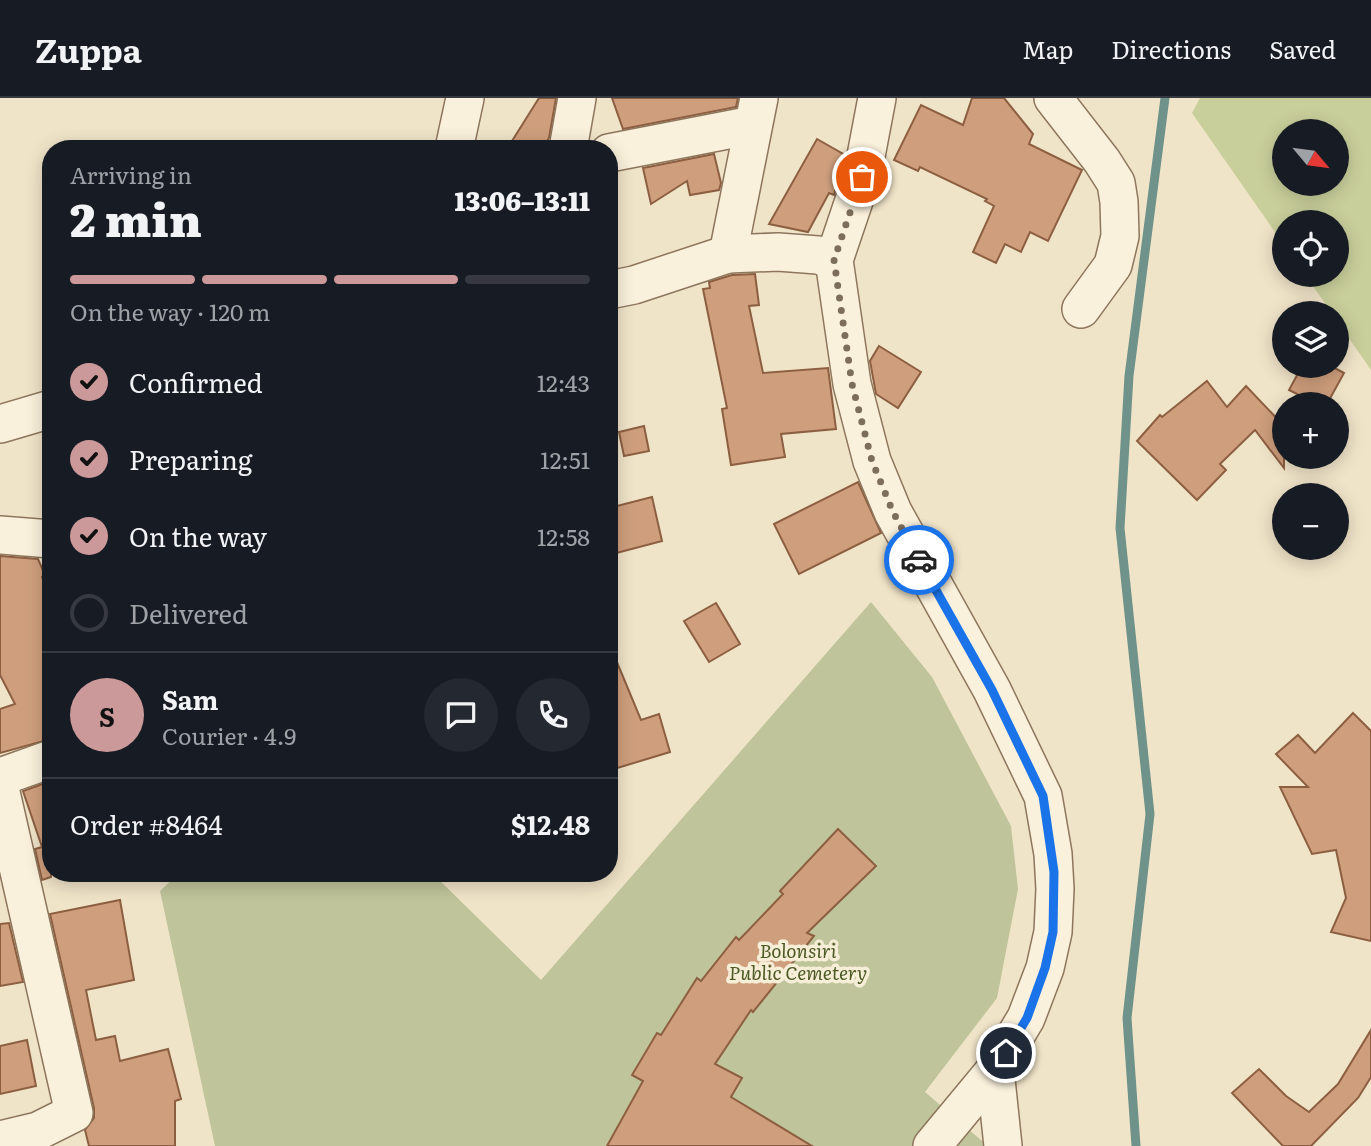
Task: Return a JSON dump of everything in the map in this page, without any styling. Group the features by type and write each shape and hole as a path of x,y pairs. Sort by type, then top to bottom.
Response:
{"street":[{"path":"456,140 465,98"},
{"path":"570,140 577,98"},
{"path":"877,98 862,177 834,260 852,384 872,461 893,512 992,690 1043,796 1053,854 1055,889 1053,932 1045,968 1027,1018 995,1070 932,1146"},
{"path":"1053,98 1116,183 1119,202 1120,236 1114,265 1081,309"},
{"path":"618,150 756,112 728,254"},
{"path":"618,288 728,254 778,252 818,255 834,260"},
{"path":"0,424 42,412"},
{"path":"0,535 42,538"},
{"path":"0,777 42,762"},
{"path":"0,788 74,1113 38,1130 0,1140"},
{"path":"995,1070 1003,1146"}],"green space":[{"path":"1200,98 1371,98 1371,370 1349,338 1349,301 1323,301 1314,287 1349,287 1349,210 1272,210 1272,228 1192,113"},
{"name":"Bolonsiri Public Cemetery","path":"871,602 932,677 1011,826 1018,889 997,998 925,1092 988,1146 215,1146 160,891 170,882 441,882 541,980"}],"building":[{"path":"539,98 556,98 548,140 513,140"},
{"path":"612,98 738,98 736,107 623,129"},
{"path":"972,98 1004,98 1033,134 1029,144 1082,170 1048,241 1030,232 1021,252 1005,244 996,263 973,252 994,206 985,201 987,199 920,167 918,171 894,160 921,105 963,125"},
{"path":"817,139 845,155 834,195 829,193 808,232 769,224"},
{"path":"714,154 721,183 719,190 690,195 687,181 651,204 643,168"},
{"path":"755,274 759,305 749,306 763,373 828,368 836,429 781,434 785,457 731,465 722,409 727,408 703,289 710,288 709,282 732,275"},
{"path":"879,346 921,372 898,408 876,394 870,361"},
{"path":"1296,378 1341,378 1334,392 1289,390"},
{"path":"1207,381 1227,407 1246,386 1272,413 1272,452 1255,430 1220,464 1226,470 1197,500 1137,441 1160,415 1162,417"},
{"path":"644,426 649,451 624,456 619,432"},
{"path":"858,482 881,533 799,574 774,524"},
{"path":"652,497 662,541 618,553 618,506"},
{"path":"0,556 38,559 42,568 42,741 0,753 0,709 15,704 0,675"},
{"path":"716,603 740,644 709,662 684,621"},
{"path":"618,665 641,720 659,714 670,752 618,768"},
{"path":"1353,713 1371,731 1371,941 1331,932 1346,898 1336,850 1312,854 1280,787 1308,787 1276,754 1298,735 1315,753"},
{"path":"42,784 42,847 23,791"},
{"path":"838,829 876,866 807,933 814,936 753,1012 751,1010 715,1064 742,1078 731,1097 812,1146 607,1146 643,1081 632,1075 657,1033 661,1035 697,978 701,981 736,937 739,940 783,894 780,891"},
{"path":"42,847 42,880 35,849"},
{"path":"120,900 134,980 86,990 96,1040 115,1036 120,1061 168,1049 181,1099 175,1101 175,1146 89,1146 85,1130 94,1118 94,1108 50,914"},
{"path":"9,923 23,982 0,986 0,924"},
{"path":"1371,1030 1371,1077 1358,1098 1311,1146 1283,1146 1232,1093 1259,1069 1286,1096 1309,1112 1338,1084"},
{"path":"27,1040 36,1086 0,1094 0,1046"}],"waterway":[{"path":"1136,1146 1127,1018 1150,814 1120,528 1129,376 1165,98"}],"way so far":[{"path":"862,177 834,260 852,384 872,461 893,512 919,560"}],"route":[{"path":"919,560 992,690 1043,796 1053,854 1053,932 1045,968 1027,1018 1006,1053"}]}
